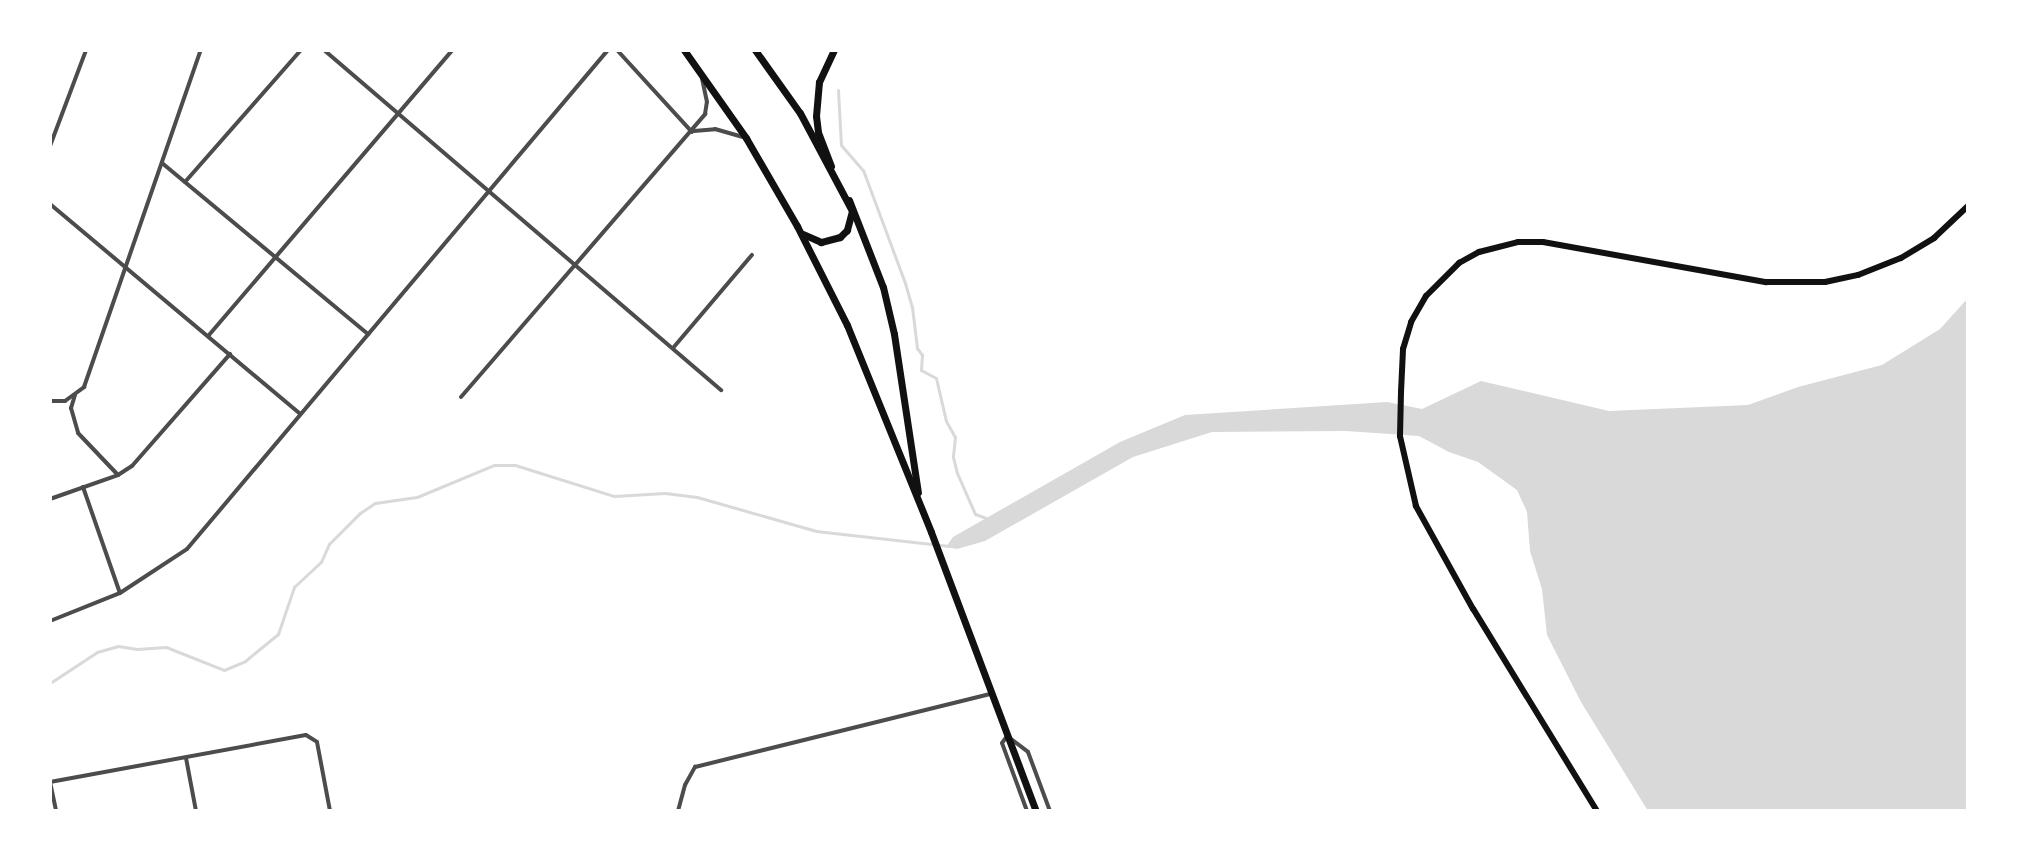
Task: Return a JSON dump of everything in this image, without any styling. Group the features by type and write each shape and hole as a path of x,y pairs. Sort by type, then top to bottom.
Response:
{"main road":[{"path":"684,50 746,138 797,226 856,346 931,532 1036,811"},
{"path":"755,50 783,86 831,166 849,200 875,265 894,334 920,505"},
{"path":"831,166 818,132 816,116 819,82 834,50"},
{"path":"797,226 803,234 821,242 840,237 851,221 849,200"},
{"path":"1597,811 1432,539 1416,506 1400,436 1403,349 1411,322 1426,296 1459,263 1488,249 1518,242 1543,242 1766,282 1825,282 1858,275 1901,258 1934,238 1968,206"}],"street":[{"path":"50,146 86,50"},
{"path":"50,401 65,401 84,387 201,50"},
{"path":"185,182 301,50"},
{"path":"324,50 721,390"},
{"path":"209,335 452,50"},
{"path":"50,621 120,593 187,549 608,50"},
{"path":"617,50 692,132"},
{"path":"461,397 692,132 705,114 707,102 701,73"},
{"path":"692,132 715,129 746,138"},
{"path":"162,163 368,334"},
{"path":"50,204 300,414"},
{"path":"673,348 752,255"},
{"path":"50,499 118,475 132,466 230,354"},
{"path":"76,393 71,408 72,421 78,433 118,475"},
{"path":"83,487 120,593"},
{"path":"678,811 685,785 695,767 991,694"},
{"path":"56,811 50,782 306,735 317,742 330,811"},
{"path":"1027,811 1002,743 1007,736 1028,752 1050,811"},
{"path":"186,758 196,811"}],"shaded area":[{"path":"1968,298 1968,811 1648,811 1581,702 1547,635 1542,589 1530,551 1527,512 1517,490 1478,462 1449,452 1419,436 1346,431 1212,432 1133,457 985,541 957,549 946,547 953,537 1120,442 1185,415 1387,402 1422,409 1481,381 1609,411 1748,405 1798,387 1882,365 1940,329"}],"waterway":[{"path":"838,90 841,145 863,170 905,283 912,307 917,348 922,355 921,370 936,378 946,421 955,437 953,457 957,473 975,514 989,519"},
{"path":"50,683 97,652 118,646 137,649 166,647 224,670 245,661 278,634 294,587 321,562 329,544 360,513 375,503 417,497 494,465 515,465 614,496 665,493 697,497 816,531 949,546"}]}
